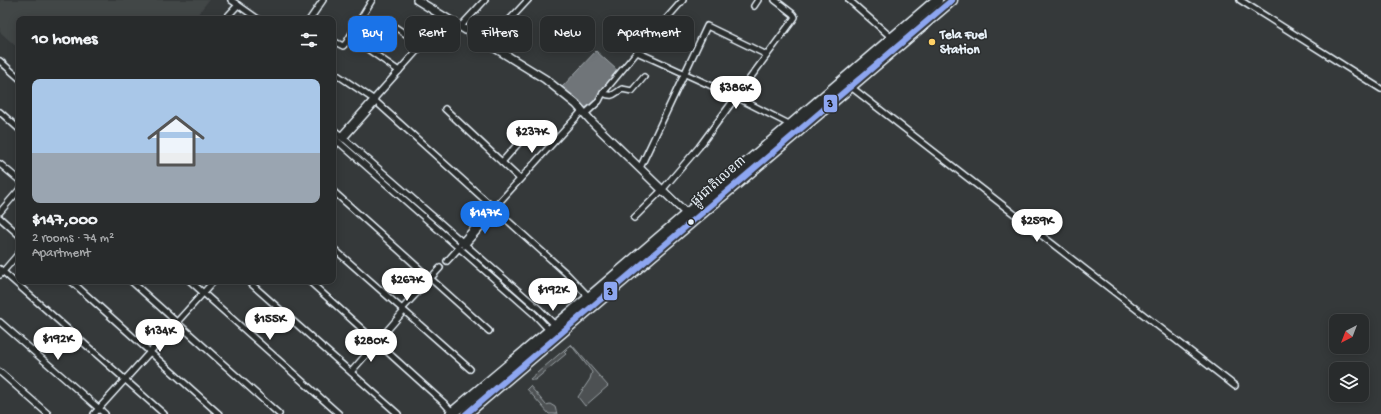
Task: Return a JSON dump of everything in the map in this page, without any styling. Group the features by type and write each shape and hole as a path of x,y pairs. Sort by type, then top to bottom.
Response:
{"highway":[{"name":"ផ្លូវជាតិលេខ៣","path":"466,414 593,301 687,214 937,0"},
{"name":"ផ្លូវជាតិលេខ៣","path":"452,414 553,328 593,301 851,87 952,0"}],"street":[{"path":"231,0 254,16"},
{"path":"312,16 323,0"},
{"path":"336,42 343,46 346,43 372,0"},
{"path":"416,0 443,16"},
{"path":"468,32 460,27 485,0"},
{"path":"513,16 528,0"},
{"path":"669,16 683,0"},
{"path":"754,6 758,0"},
{"path":"634,218 699,147 795,17 775,0"},
{"path":"849,0 892,38"},
{"path":"1240,0 1381,89"},
{"path":"228,16 238,5"},
{"path":"399,71 369,50 386,21 405,34"},
{"path":"640,168 707,26 768,54"},
{"path":"416,52 337,141 534,314 553,328"},
{"path":"500,52 545,79 576,104 593,123 687,214"},
{"path":"447,261 520,179 583,112 599,101 603,93 637,52 736,97 791,125"},
{"path":"0,61 16,75"},
{"path":"336,74 374,101 566,274 593,301"},
{"path":"603,93 611,96 615,95 622,89 632,91 644,77"},
{"path":"851,87 1235,386"},
{"path":"445,109 520,179"},
{"path":"0,112 16,126"},
{"path":"502,162 530,130"},
{"path":"336,131 539,309 553,328"},
{"path":"0,164 16,177"},
{"path":"0,212 16,193"},
{"path":"336,194 490,330"},
{"path":"0,218 16,232"},
{"path":"336,251 470,369"},
{"path":"16,256 1,272 164,414"},
{"path":"351,372 440,268"},
{"path":"74,284 219,414"},
{"path":"134,284 279,414"},
{"path":"194,284 339,414"},
{"path":"94,414 211,284"},
{"path":"251,284 398,414"},
{"path":"312,284 444,403 452,414"},
{"path":"0,322 105,414"},
{"path":"0,372 48,414"}],"shaded area":[{"path":"0,0 209,0 196,16 16,16 16,46 0,32"},
{"path":"596,51 617,70 596,100 585,108 562,87"},
{"path":"571,344 608,386 585,406 578,397 590,379 592,372 571,345 564,352 566,354 535,380 530,379"},
{"path":"530,386 546,405 550,404 555,407 557,414 549,414 527,389"}],"transit line":[{"name":"3","path":"466,414 952,0"}],"place":[{"name":"Tela Fuel Station","path":"932,42"}]}
